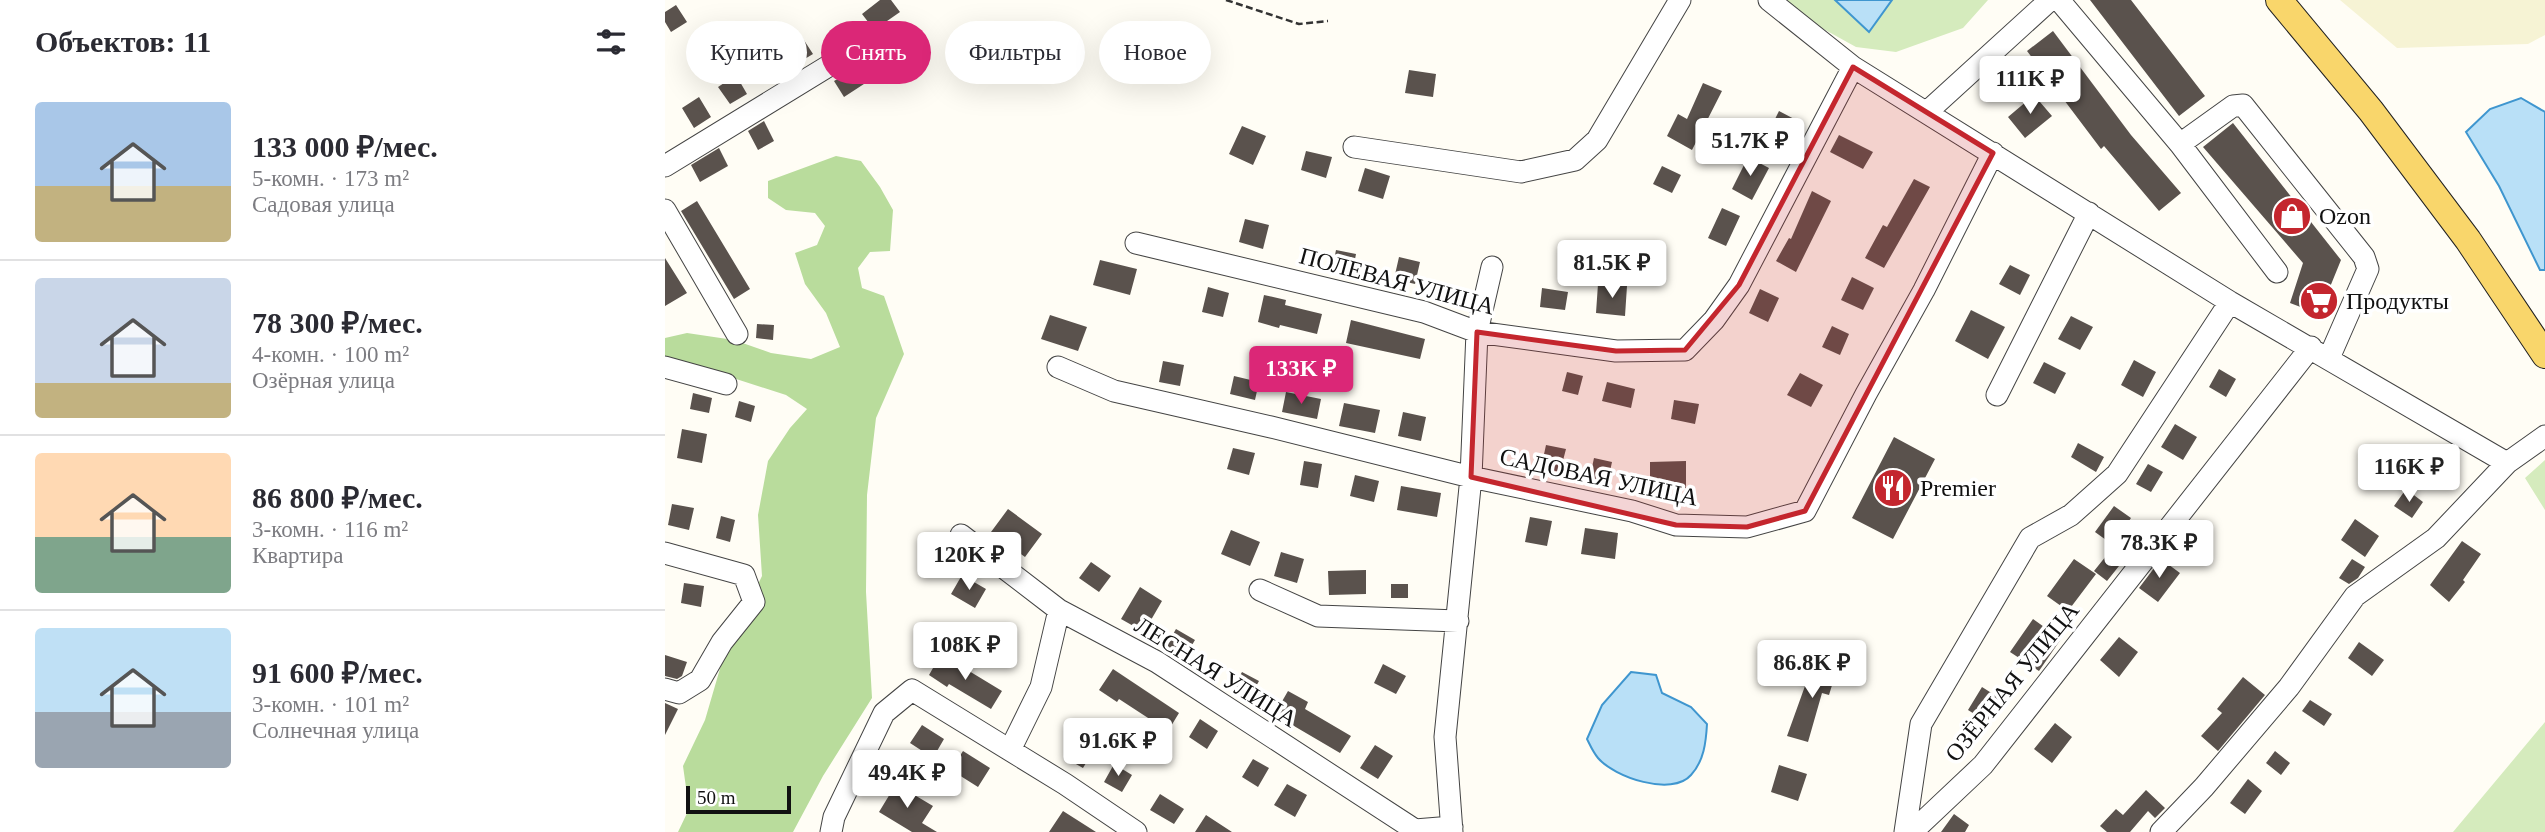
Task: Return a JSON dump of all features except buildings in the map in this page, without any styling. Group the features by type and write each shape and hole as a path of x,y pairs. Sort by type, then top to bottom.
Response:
{"main road":[{"path":"2279,0 2371,111 2468,240 2545,355"}],"street":[{"path":"1354,146 1521,172 1575,160 1597,140 1680,0"},
{"path":"1769,0 1853,67 1993,153 2085,221 2230,302 2314,355 2507,463"},
{"path":"1927,112 2050,0"},
{"path":"2059,0 2180,144 2277,272"},
{"name":"ПОЛЕВАЯ УЛИЦА","path":"1136,243 1424,312 1477,332 1616,351 1685,349 1714,320 1739,285 1853,67"},
{"path":"665,166 821,71"},
{"name":"ОЗЁРНАЯ УЛИЦА","path":"1912,832 1983,765 2314,355 2368,269 2364,257 2243,105 2233,106 2180,144"},
{"name":"САДОВАЯ УЛИЦА","path":"1058,367 1114,391 1471,477 1632,511 1676,525 1747,527 1805,511 1924,290 1993,153"},
{"path":"665,210 737,334"},
{"path":"1997,395 2085,221"},
{"path":"1452,830 1445,737 1471,477 1477,332 1492,267"},
{"path":"1905,832 1921,724 2030,538 2071,515 2117,474 2230,302"},
{"path":"665,367 726,384"},
{"path":"2161,832 2204,787 2289,687 2355,596 2436,538 2507,463 2545,436"},
{"name":"ЛЕСНАЯ УЛИЦА","path":"961,535 1059,610 1157,662 1415,831 1452,830"},
{"path":"665,553 744,575 754,603 723,642 700,680 679,693 665,689"},
{"path":"1260,590 1318,616 1458,621"},
{"path":"1010,750 1041,687 1059,610"},
{"path":"831,832 834,817 884,713 912,690 1136,832"}],"path":[{"path":"1226,0 1300,24 1328,21"}],"highlighted area":[{"path":"1853,67 1993,153 1805,511 1747,527 1676,525 1471,477 1477,332 1616,351 1685,350 1739,285"}],"shaded area":[{"path":"2340,0 2545,0 2545,35 2528,44 2397,48"}],"green space":[{"path":"1787,0 1835,0 1869,32 1892,0 1988,0 1963,28 1896,52 1856,47 1809,21"},
{"path":"836,156 861,161 893,210 890,251 870,252 858,268 862,288 884,296 904,354 876,418 867,495 866,592 872,698 823,776 793,832 678,832 689,809 683,766 705,720 724,655 762,576 758,515 768,461 790,428 807,409 786,395 665,356 665,338 687,333 734,340 771,353 811,359 840,347 826,313 805,284 795,253 817,245 825,226 815,213 786,210 768,198 768,181"},
{"path":"2545,460 2545,510 2525,478"},
{"path":"2545,722 2545,832 2453,832"}],"water":[{"path":"1835,0 1892,0 1869,32"},
{"path":"2521,98 2545,112 2545,270 2540,270 2499,186 2466,132 2490,109"},
{"path":"1631,672 1656,675 1662,693 1691,707 1707,724 1699,764 1691,775 1682,781 1657,784 1629,778 1598,758 1587,739 1602,705"}],"place":[{"name":"Ozon","path":"2292,216"},
{"name":"Продукты","path":"2319,301"},
{"name":"Premier","path":"1893,488"}]}
